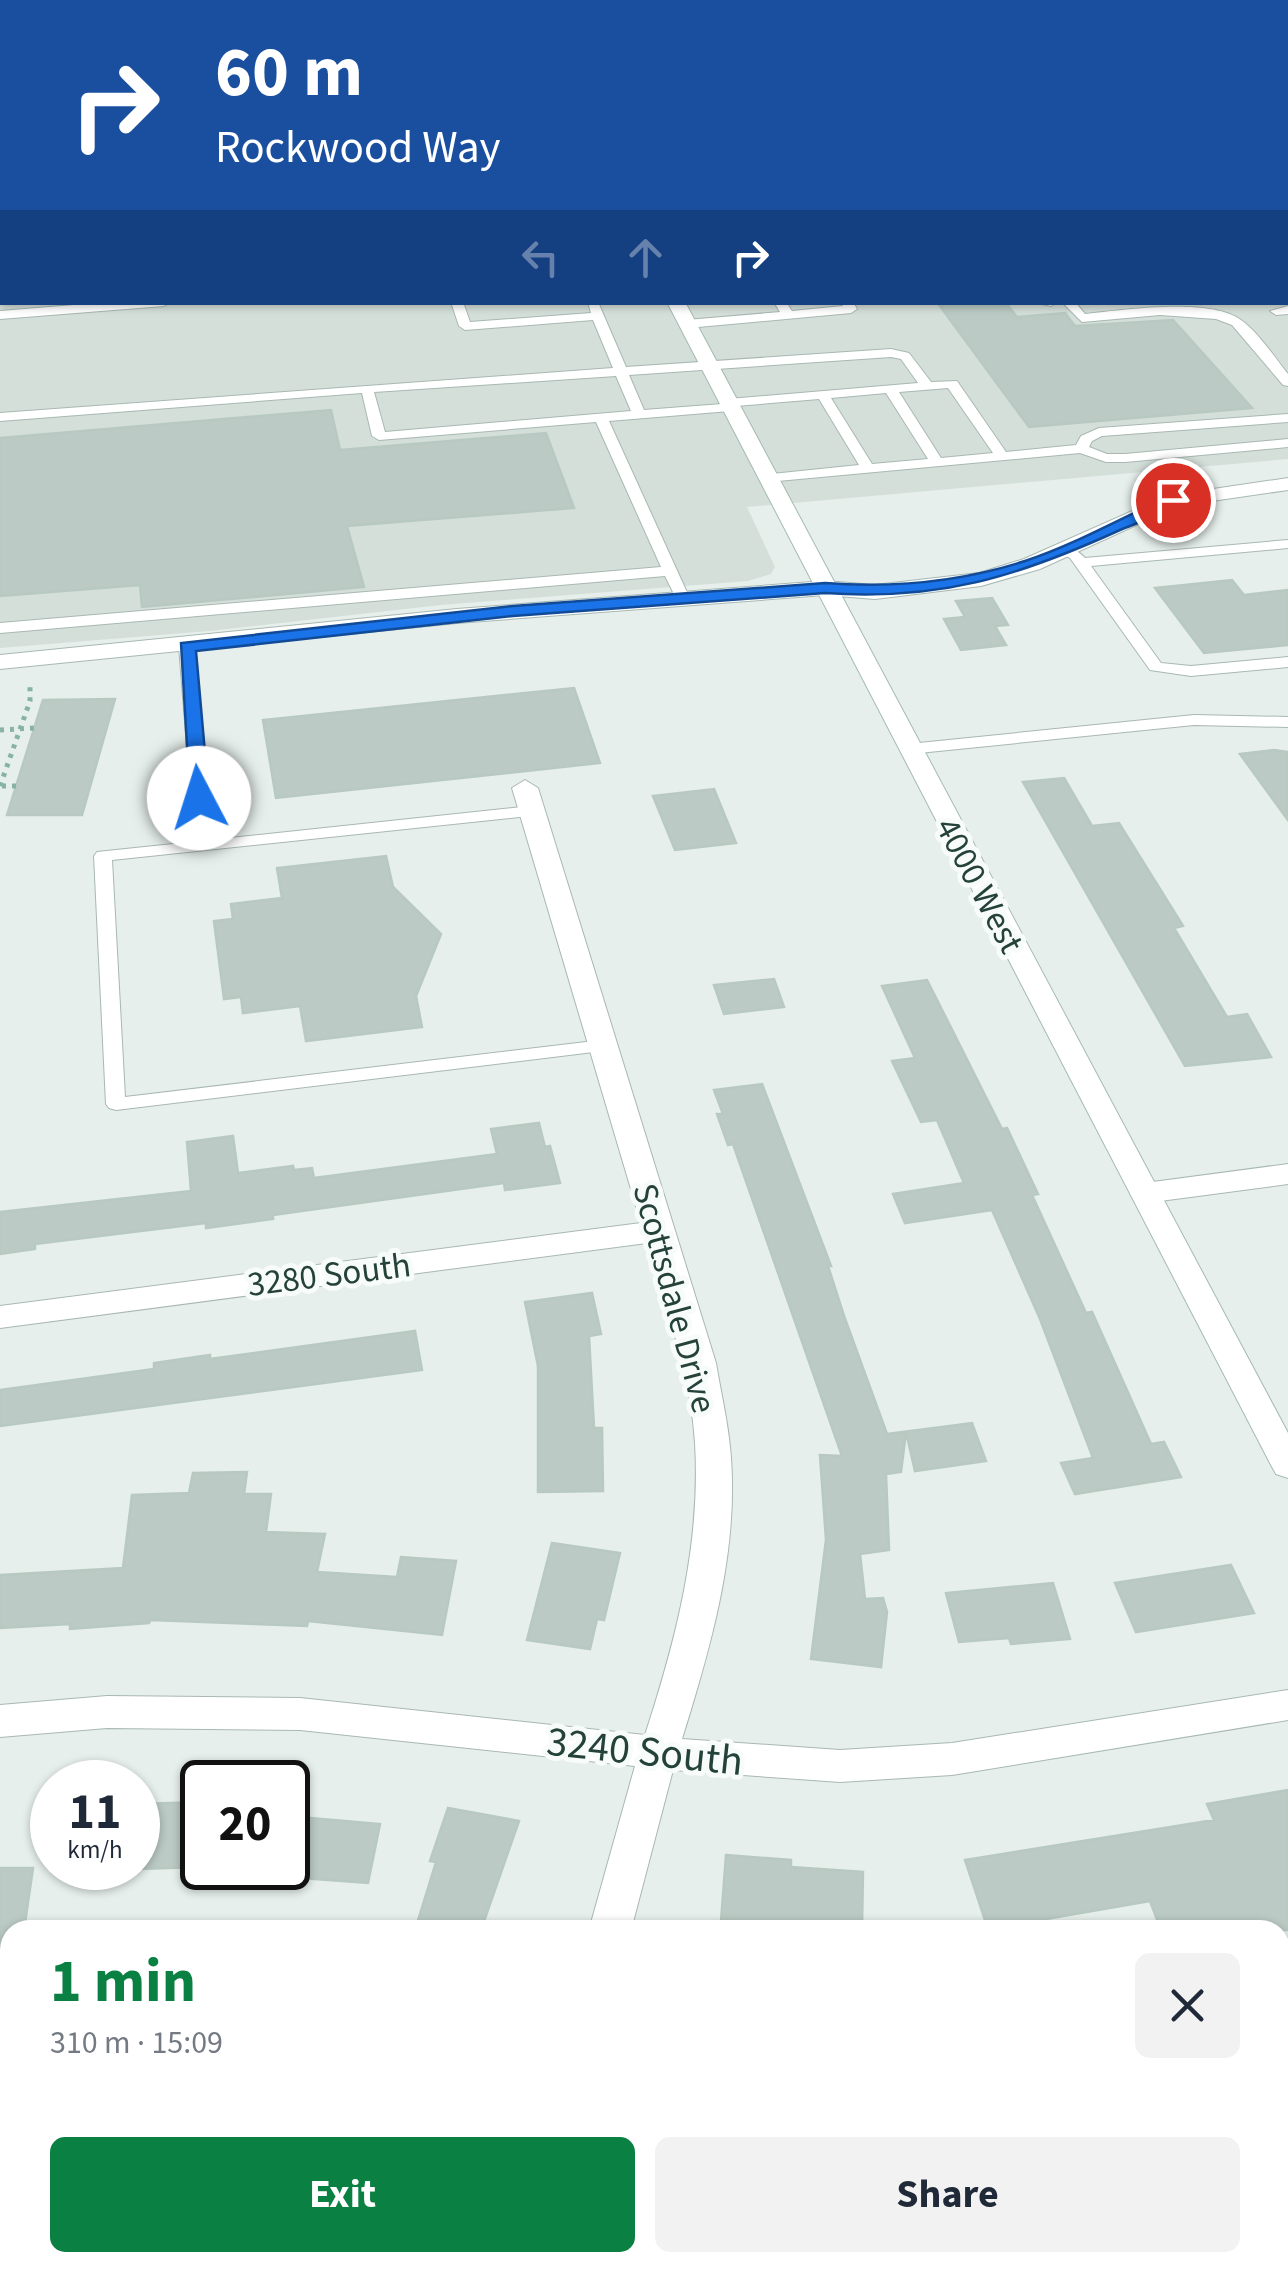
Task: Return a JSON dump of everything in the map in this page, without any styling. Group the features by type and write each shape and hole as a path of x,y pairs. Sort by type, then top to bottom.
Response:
{"street":[{"name":"4000 West","path":"678,305 1288,1465"},
{"path":"825,588 870,573 946,566 995,555 1131,496 1166,485 1288,470"},
{"path":"0,662 457,616 825,588 874,592 968,581 1072,557 1173,500 1288,484"},
{"name":"Scottsdale Drive","path":"529,800 706,1392 715,1466 713,1534 703,1610 613,1920"},
{"path":"1145,1193 1288,1174"},
{"name":"3280 South","path":"0,1317 659,1230"},
{"name":"3240 South","path":"0,1722 107,1712 300,1714 659,1753 840,1766 952,1759 1288,1705"}],"lane":[{"path":"0,315 97,305"},
{"path":"458,305 465,326 595,309 639,415"},
{"path":"687,324 784,309 851,309 848,305"},
{"path":"1071,305 1082,318 1157,312 1225,317 1236,322 1288,382"},
{"path":"0,417 367,388 900,354 928,386"},
{"path":"367,388 379,436 952,384 1002,456"},
{"path":"890,390 937,462"},
{"path":"823,395 868,469"},
{"path":"602,418 683,599"},
{"path":"1081,449 1086,439 1099,432 1288,418"},
{"path":"767,478 1081,449 1106,458 1125,458 1288,443"},
{"path":"1072,557 1288,544"},
{"path":"1072,557 1156,667 1191,671 1288,662"},
{"path":"0,628 670,571"},
{"path":"187,646 199,798"},
{"path":"909,749 1194,720 1288,722"},
{"path":"529,800 102,856 116,1104 603,1046"}],"path":[{"path":"16,786 1,786 30,701 30,678"},
{"path":"0,730 34,728"}],"shaded area":[{"path":"0,305 1288,305 1288,459 747,507 775,567 771,574 748,581 441,605 209,631 0,648"}],"building":[{"path":"939,305 1007,305 1017,317 1065,313 1075,326 1173,320 1252,408 1029,427"},
{"path":"331,410 340,450 546,433 574,508 347,526 364,587 142,607 140,585 0,596 0,438"},
{"path":"1232,580 1244,595 1288,590 1288,645 1204,653 1155,588"},
{"path":"992,598 1008,625 995,626 1006,645 961,650 944,619 965,617 956,601"},
{"path":"574,688 600,763 276,798 263,720"},
{"path":"115,699 82,815 7,815 43,700"},
{"path":"1288,752 1288,820 1240,754"},
{"path":"1064,778 1092,826 1119,823 1183,926 1174,928 1227,1017 1247,1014 1271,1057 1185,1066 1023,782"},
{"path":"714,789 736,843 675,850 653,796"},
{"path":"386,856 393,887 441,934 416,996 422,1027 306,1041 300,1006 243,1013 241,997 224,999 214,921 233,919 231,904 282,898 277,868"},
{"path":"774,979 784,1007 724,1014 714,985"},
{"path":"927,980 1002,1129 1007,1128 1038,1194 1032,1195 1086,1313 1092,1312 1151,1444 1164,1442 1181,1477 1075,1494 1061,1463 1093,1458 1040,1319 992,1210 905,1223 893,1194 964,1183 937,1120 921,1122 892,1061 915,1058 882,986"},
{"path":"762,1084 831,1266 844,1316 887,1434 972,1423 986,1461 915,1471 906,1432 901,1472 886,1474 889,1550 860,1554 865,1599 883,1598 887,1612 881,1667 811,1659 826,1540 820,1455 842,1456 733,1144 728,1145 717,1114 723,1114 714,1090"},
{"path":"539,1123 560,1183 505,1190 504,1183 206,1228 206,1223 35,1244 35,1249 0,1254 0,1212 191,1191 187,1142 233,1136 238,1173 293,1166 294,1170 312,1168 314,1178 497,1154 491,1129"},
{"path":"592,1293 601,1334 589,1336 594,1428 602,1428 603,1491 538,1492 538,1366 525,1302"},
{"path":"415,1331 422,1370 0,1426 0,1390 154,1369 154,1363 210,1355 210,1359"},
{"path":"247,1472 244,1494 271,1494 266,1532 325,1534 317,1572 397,1577 401,1557 456,1561 442,1635 308,1621 307,1626 150,1620 70,1629 70,1624 0,1628 0,1575 123,1568 132,1495 189,1493 193,1473"},
{"path":"552,1543 620,1553 604,1620 597,1619 590,1649 527,1640"},
{"path":"1231,1565 1254,1613 1136,1632 1115,1583"},
{"path":"1053,1583 1070,1639 1011,1644 1009,1638 959,1642 946,1593"},
{"path":"1288,1790 1288,1920 1157,1920 1150,1901 1040,1920 985,1920 965,1860 1214,1820 1207,1804"},
{"path":"160,1803 180,1803 180,1868 160,1868"},
{"path":"448,1808 519,1821 484,1920 418,1920 436,1862 430,1861"},
{"path":"310,1818 380,1824 368,1883 310,1879"},
{"path":"726,1855 791,1860 791,1867 863,1872 862,1920 721,1920"},
{"path":"0,1868 30,1868 25,1920 0,1920"}],"route":[{"path":"199,798 187,646 513,611 825,588 874,592 955,583 1032,564 1173,500"}]}
